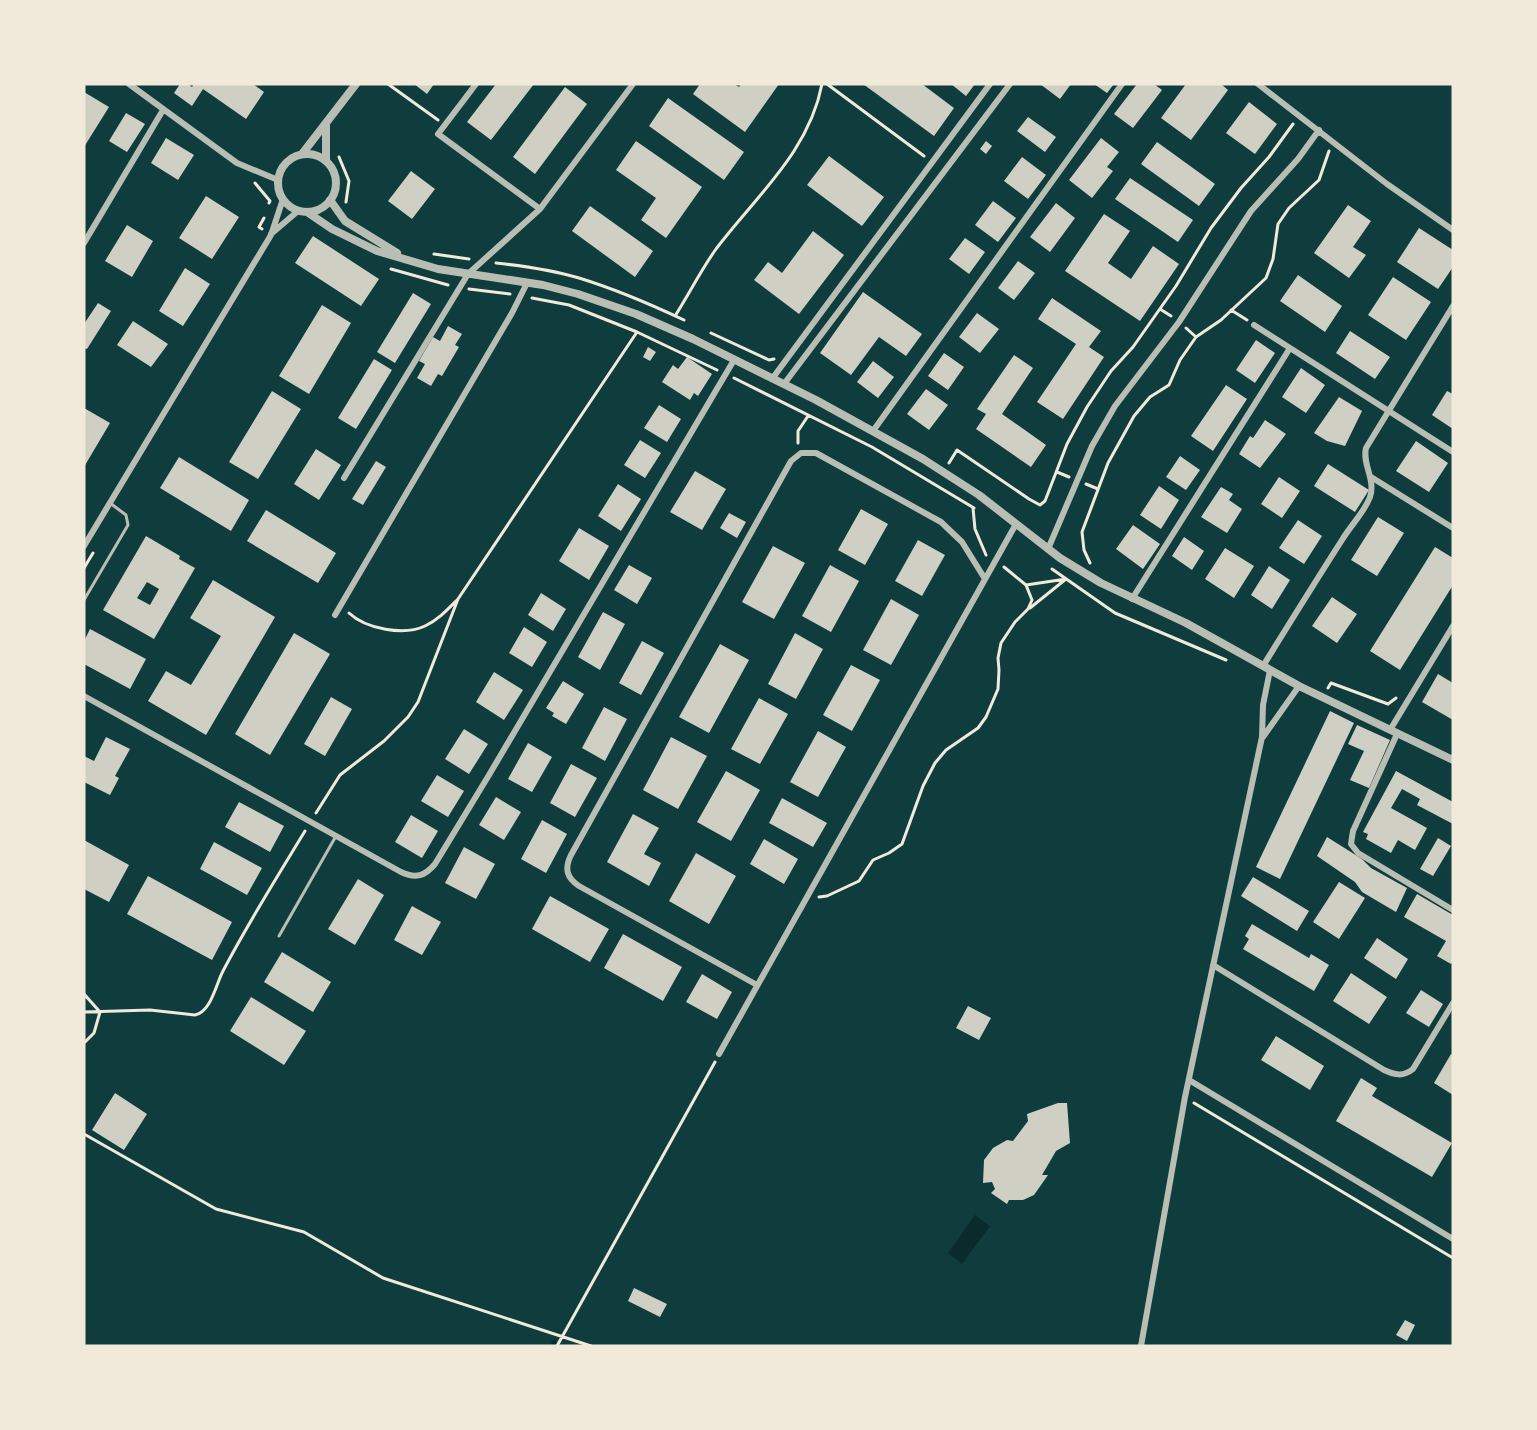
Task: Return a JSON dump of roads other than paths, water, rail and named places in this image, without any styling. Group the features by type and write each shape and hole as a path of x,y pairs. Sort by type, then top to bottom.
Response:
{"street":[{"path":"129,84 237,163 278,180"},
{"path":"356,84 302,154 285,163 280,172 278,188 283,200 290,207 303,211 340,233 378,251 468,274 578,294 672,329 784,384 943,471 1048,549 1084,573 1131,599 1193,626 1322,698 1453,760"},
{"path":"476,84 438,134 540,209"},
{"path":"344,478 468,274 540,209 633,84"},
{"path":"772,379 990,84"},
{"path":"784,384 1010,84"},
{"path":"873,431 1122,84"},
{"path":"1258,84 1387,184 1453,230"},
{"path":"84,243 163,110"},
{"path":"326,125 326,161"},
{"path":"1048,549 1092,446 1115,406 1173,330 1251,211 1298,159 1319,130"},
{"path":"271,235 303,211 320,208 330,200 335,191 336,180 332,168 326,161 314,155 302,154"},
{"path":"84,546 271,235 283,200"},
{"path":"330,200 341,218 350,225 414,262"},
{"path":"335,615 512,313 527,283"},
{"path":"1141,1346 1185,1097 1262,737 1267,668 1345,534 1366,506 1371,494 1371,477 1365,451 1453,306"},
{"path":"1254,325 1453,452"},
{"path":"1131,599 1290,348"},
{"path":"84,696 401,872 410,876 420,876 435,864 734,360"},
{"path":"757,985 579,886 569,877 567,869 571,855 790,461 799,454 812,452 820,455 941,522 962,542 985,579"},
{"path":"1371,477 1453,528"},
{"path":"719,1054 1016,524"},
{"path":"1453,626 1393,732 1353,831 1351,844 1358,853 1453,910"},
{"path":"1262,737 1299,686"},
{"path":"1213,965 1384,1070 1398,1075 1407,1074 1413,1069 1453,1003"},
{"path":"1189,1080 1453,1239"}],"lane":[{"path":"84,600 128,525 126,514 110,503"},
{"path":"279,936 336,836"}],"water":[{"path":"975,1215 990,1226 962,1264 948,1253"}],"waterway":[{"path":"553,1346 554,1342"}]}
